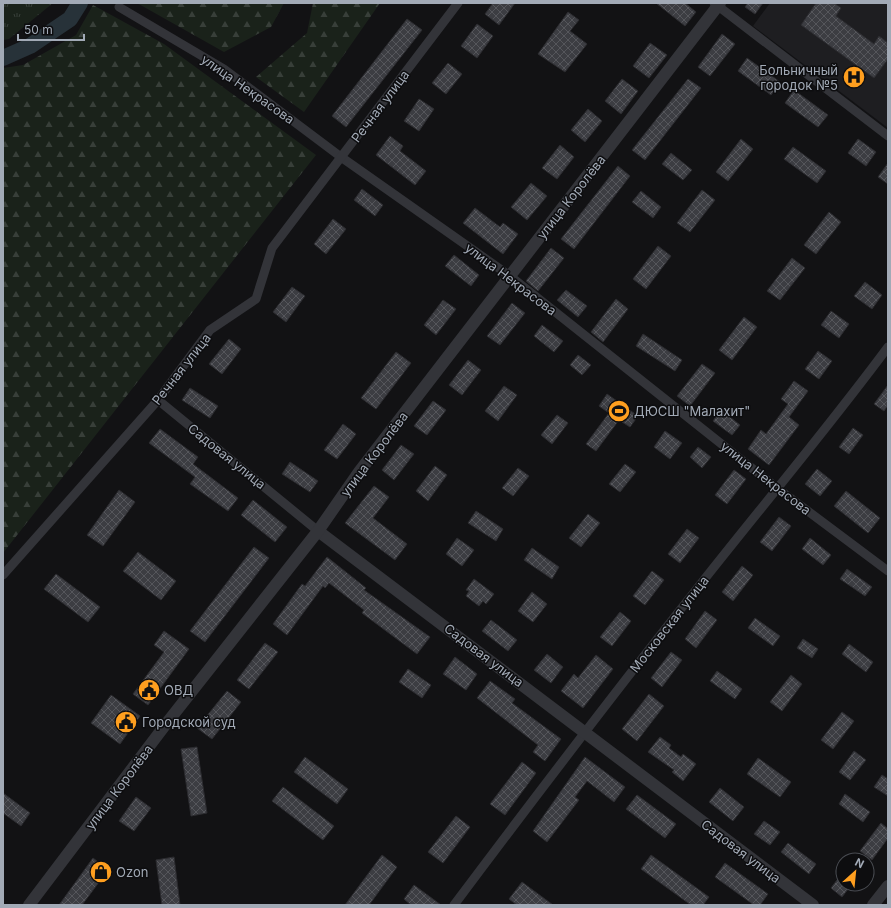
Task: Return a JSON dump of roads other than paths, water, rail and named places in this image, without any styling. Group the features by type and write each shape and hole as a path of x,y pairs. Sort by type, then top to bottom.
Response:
{"street":[{"name":"Речная улица","path":"3,575 158,400 210,330 256,299 272,248 458,3"},
{"path":"718,4 888,136"},
{"name":"улица Королёва","path":"29,905 166,724 318,531 359,472 718,4"},
{"name":"улица Некрасова","path":"119,7 224,69 341,157 510,276 776,488 888,571"},
{"name":"Московская улица","path":"454,905 584,731 776,488 847,402 888,347"},
{"name":"Садовая улица","path":"158,400 318,531 813,905"},
{"path":"873,905 888,886"}],"waterway":[{"path":"3,58 30,46 70,19 80,3"}],"place":[{"name":"Больничный городок №5","path":"854,77"},
{"name":"ДЮСШ \"Малахит\"","path":"619,411"},
{"name":"ОВД","path":"149,690"},
{"name":"Городской суд","path":"126,722"},
{"name":"Ozon","path":"101,872"}]}
